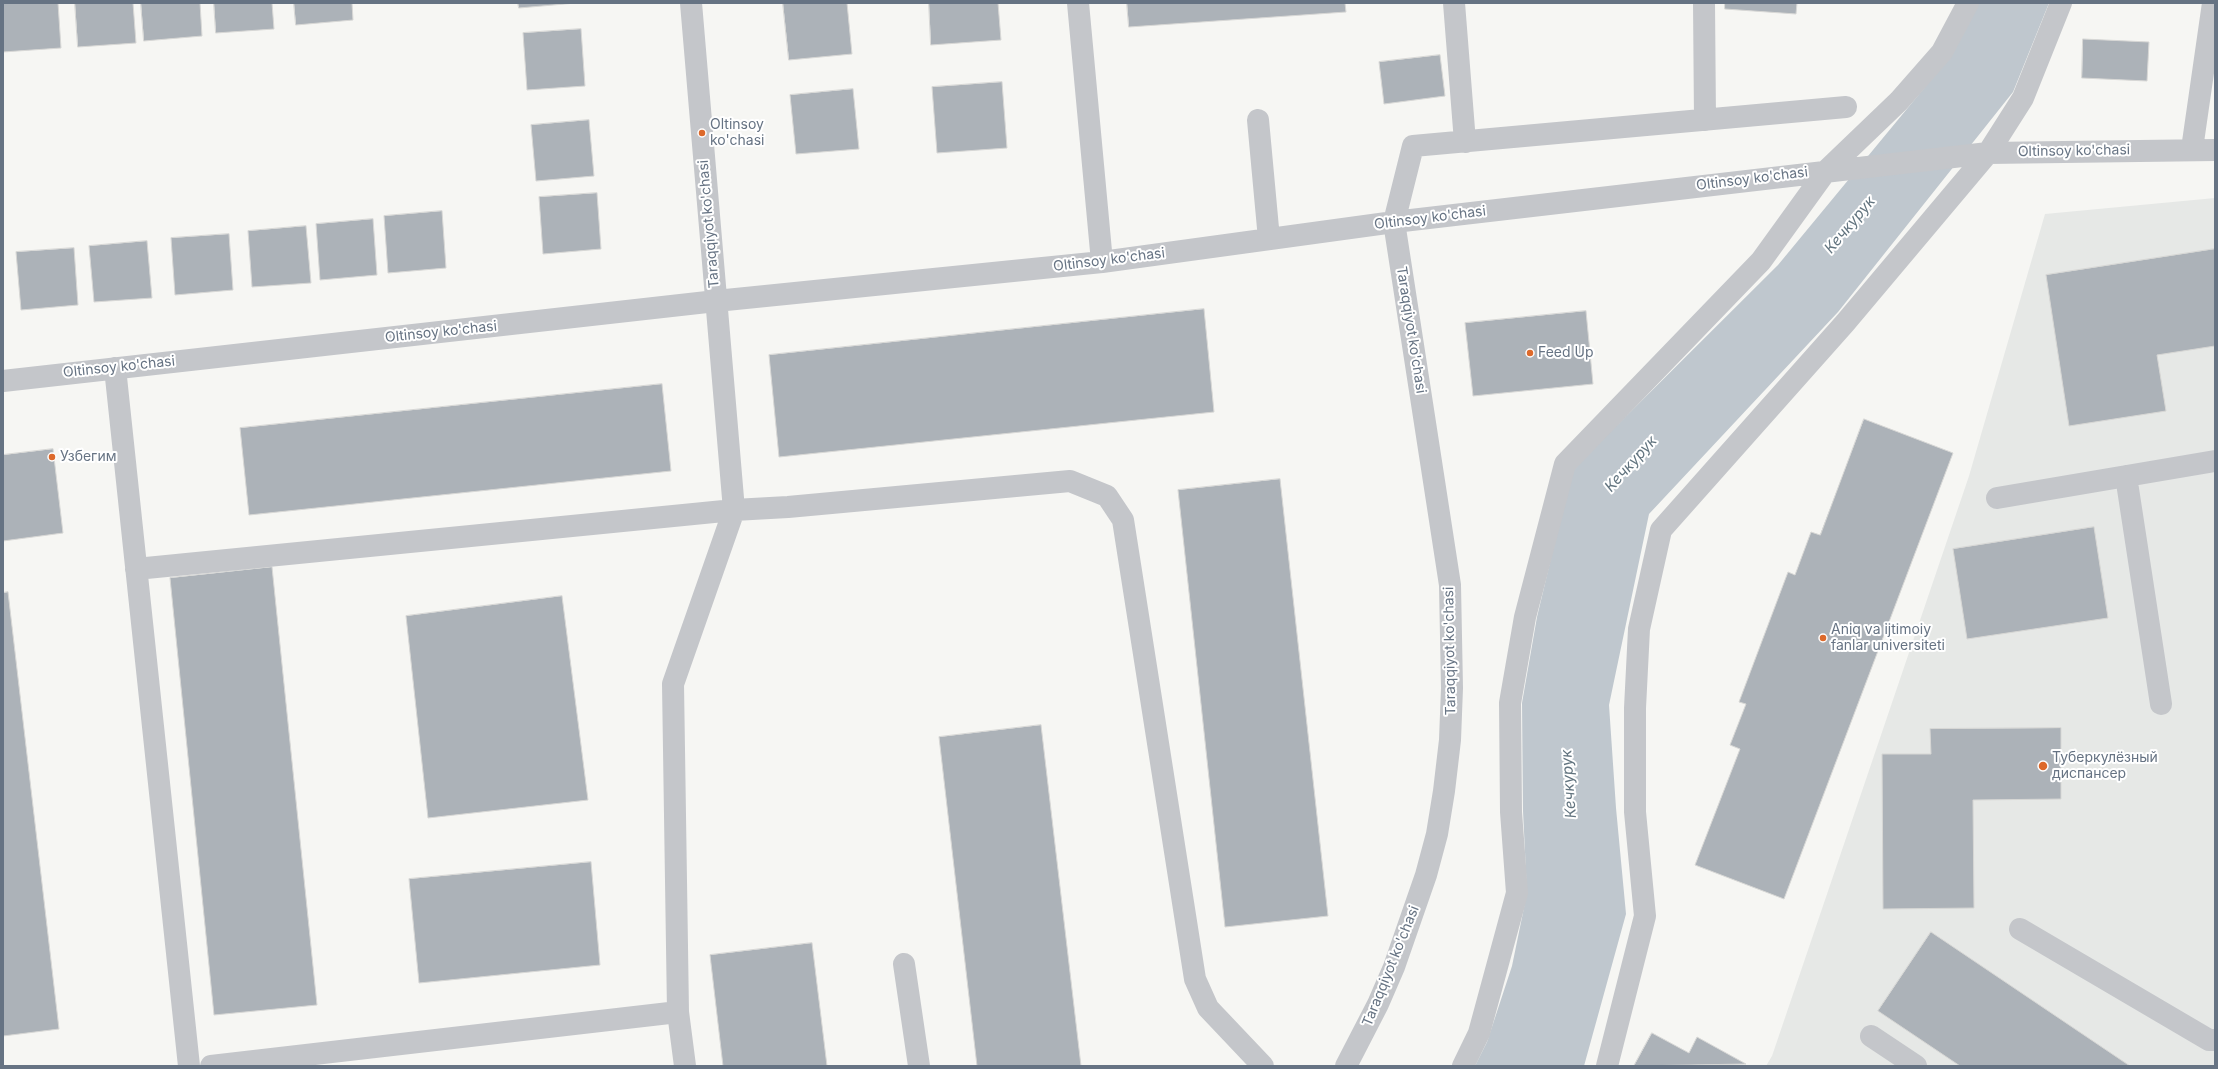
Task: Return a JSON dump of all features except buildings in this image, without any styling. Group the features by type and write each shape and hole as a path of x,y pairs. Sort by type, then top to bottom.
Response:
{"street":[{"name":"Taraqqiyot ko'chasi","path":"691,3 734,510"},
{"path":"1078,3 1102,262"},
{"path":"1454,3 1465,142"},
{"path":"1704,3 1705,120"},
{"path":"1463,1066 1479,1034 1517,893 1511,812 1510,703 1525,617 1565,464 1761,260 1826,171 1899,101 1942,52 1968,3"},
{"path":"1607,1066 1645,916 1635,812 1635,708 1639,629 1661,530 1845,323 1988,153 2023,98 2061,3"},
{"path":"2192,149 2213,3"},
{"path":"1394,222 1413,146 1846,107"},
{"path":"1258,120 1269,239"},
{"name":"Oltinsoy ko'chasi","path":"3,380 716,300 1102,262 1394,222 1988,153 2192,149 2215,150"},
{"name":"Taraqqiyot ko'chasi","path":"1346,1066 1378,1004 1394,967 1426,875 1439,820 1450,740 1452,666 1450,585 1394,222"},
{"path":"115,368 189,1066"},
{"path":"1997,498 2215,461"},
{"path":"2126,476 2161,704"},
{"path":"136,569 734,510 788,507 1070,481 1108,496 1122,520 1195,979 1208,1008 1263,1066"},
{"path":"685,1066 678,1012 673,684 734,510"},
{"path":"2020,929 2209,1040 2215,1040"},
{"path":"904,964 919,1066"},
{"path":"211,1066 678,1012"},
{"path":"1871,1036 1916,1066"}],"shaded area":[{"name":"Туберкулёзный диспансер","path":"2215,198 2215,1066 1766,1066 1772,1056 1969,476 2045,214"}],"water":[{"name":"Кечкурук","path":"1977,3 2049,3 2013,92 1838,312 1649,514 1609,705 1616,808 1626,914 1584,1066 1475,1066 1487,1042 1512,966 1527,893 1523,811 1522,703 1537,617 1572,470 1778,265 1949,58"}],"place":[{"name":"Oltinsoy ko'chasi","path":"702,133"},
{"name":"Feed Up","path":"1530,353"},
{"name":"Узбегим","path":"52,457"},
{"name":"Aniq va ijtimoiy fanlar universiteti","path":"1823,638"},
{"name":"Туберкулёзный диспансер","path":"2043,766"}]}
